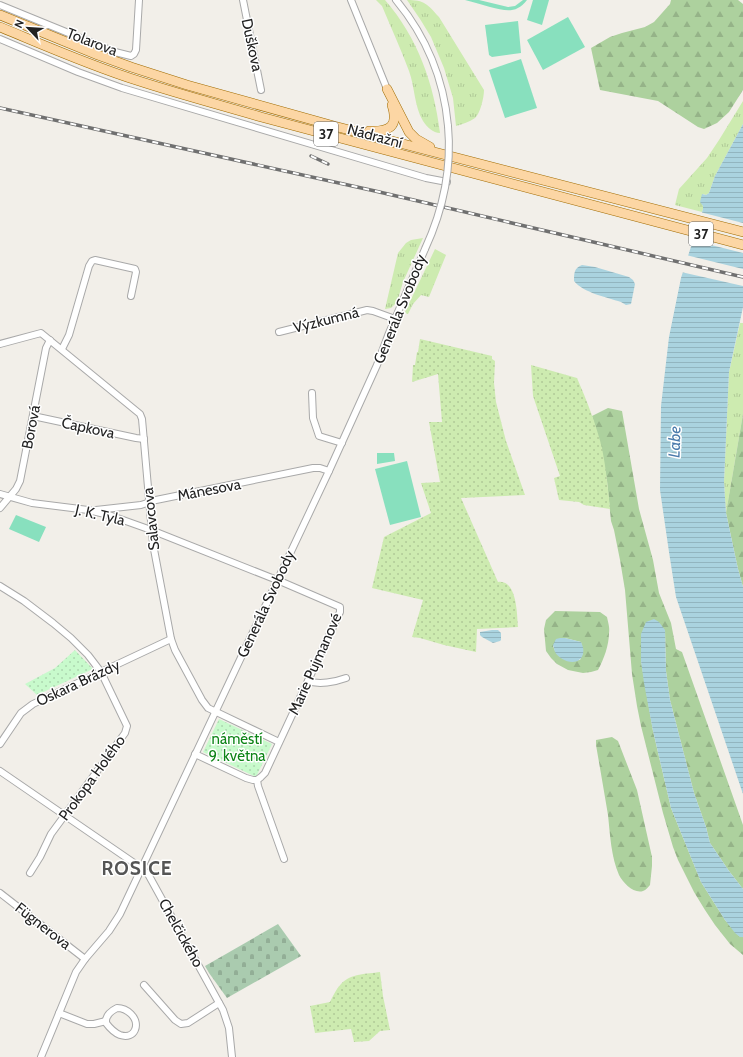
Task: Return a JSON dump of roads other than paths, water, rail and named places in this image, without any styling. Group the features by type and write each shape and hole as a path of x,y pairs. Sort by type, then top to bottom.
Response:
{"main road":[{"name":"Nádražní","path":"0,15 51,37 131,67 201,89 446,155 743,232"},
{"name":"Nádražní","path":"0,27 101,68 198,99 743,245"},
{"path":"353,130 381,132 392,126 394,122 394,113 387,89"},
{"path":"387,89 406,126 413,136 419,141 446,155"}],"street":[{"name":"Tolarova","path":"0,5 115,52 131,56 136,50 139,0"},
{"name":"Duškova","path":"243,0 261,90"},
{"path":"352,0 387,89"},
{"name":"Generála Svobody","path":"42,1057 76,972 118,918 278,580 378,365 437,221 447,182 449,165 447,112 431,58 416,28 396,0"},
{"path":"0,39 45,59 116,86 426,178 447,182"},
{"path":"62,349 69,335 89,266 92,261 95,260 135,270 136,272 131,296"},
{"name":"Výzkumná","path":"279,332 367,310 396,319"},
{"path":"0,344 39,333 50,340"},
{"name":"Salavcova","path":"50,340 142,416 151,530 154,553 171,639 175,650 204,703 208,708 215,712"},
{"name":"Borová","path":"0,508 16,489 20,481 46,348 50,340"},
{"path":"312,393 313,418 318,435 320,437 342,443"},
{"name":"Čapkova","path":"33,416 144,439"},
{"name":"Mánesova","path":"88,510 141,505 156,500 313,468 320,468 329,471"},
{"name":"J. K. Tyla","path":"0,494 32,503 88,510 109,515 278,580"},
{"name":"Marie Pujmanové","path":"257,780 265,773 341,608 338,605 278,580"},
{"name":"Prokopa Holého","path":"0,586 24,601 62,630 88,655 101,672 127,729 51,834 40,857 30,873"},
{"name":"Oskara Brázdy","path":"0,744 17,718 30,706 171,639"},
{"path":"308,681 315,683 336,681 346,678"},
{"path":"215,712 279,742"},
{"path":"195,754 246,778 257,780 284,859"},
{"name":"Chelčického","path":"0,771 148,874 226,1016 229,1028 232,1057"},
{"name":"Fügnerova","path":"0,893 86,959"},
{"path":"144,985 175,1020 181,1024 188,1023 219,1003"},
{"path":"117,1008 123,1008 134,1017 136,1027 131,1034 122,1036 117,1034 108,1026 106,1021 106,1016 111,1011 117,1008"},
{"path":"59,1013 87,1024 106,1021"},
{"path":"48,1057 47,1048 50,1036"}],"water":[{"name":"Labe","path":"743,124 743,307 729,372 724,482 726,513 743,587 743,794 676,597 660,490 661,406 669,337 681,278 703,209 700,202 702,194 706,195 709,193 715,176"},
{"path":"582,265 595,267 629,277 633,280 635,284 631,304 626,305 583,289 574,281 574,273 576,269"},
{"path":"654,619 659,622 665,630 666,671 670,700 694,793 710,843 743,889 743,937 740,937 735,933 725,920 701,882 671,808 653,731 641,661 641,634 646,622"},
{"path":"498,630 501,633 500,641 493,643 480,635 480,632"},
{"path":"560,638 581,642 583,654 578,661 569,662 557,655 553,645 556,639"}],"railway":[{"path":"0,108 375,191 743,277"},
{"path":"311,156 328,164"}],"district":[{"name":"ROSICE","path":"137,868"}],"park label":[{"name":"náměstí 9. května","path":"237,748"}]}
